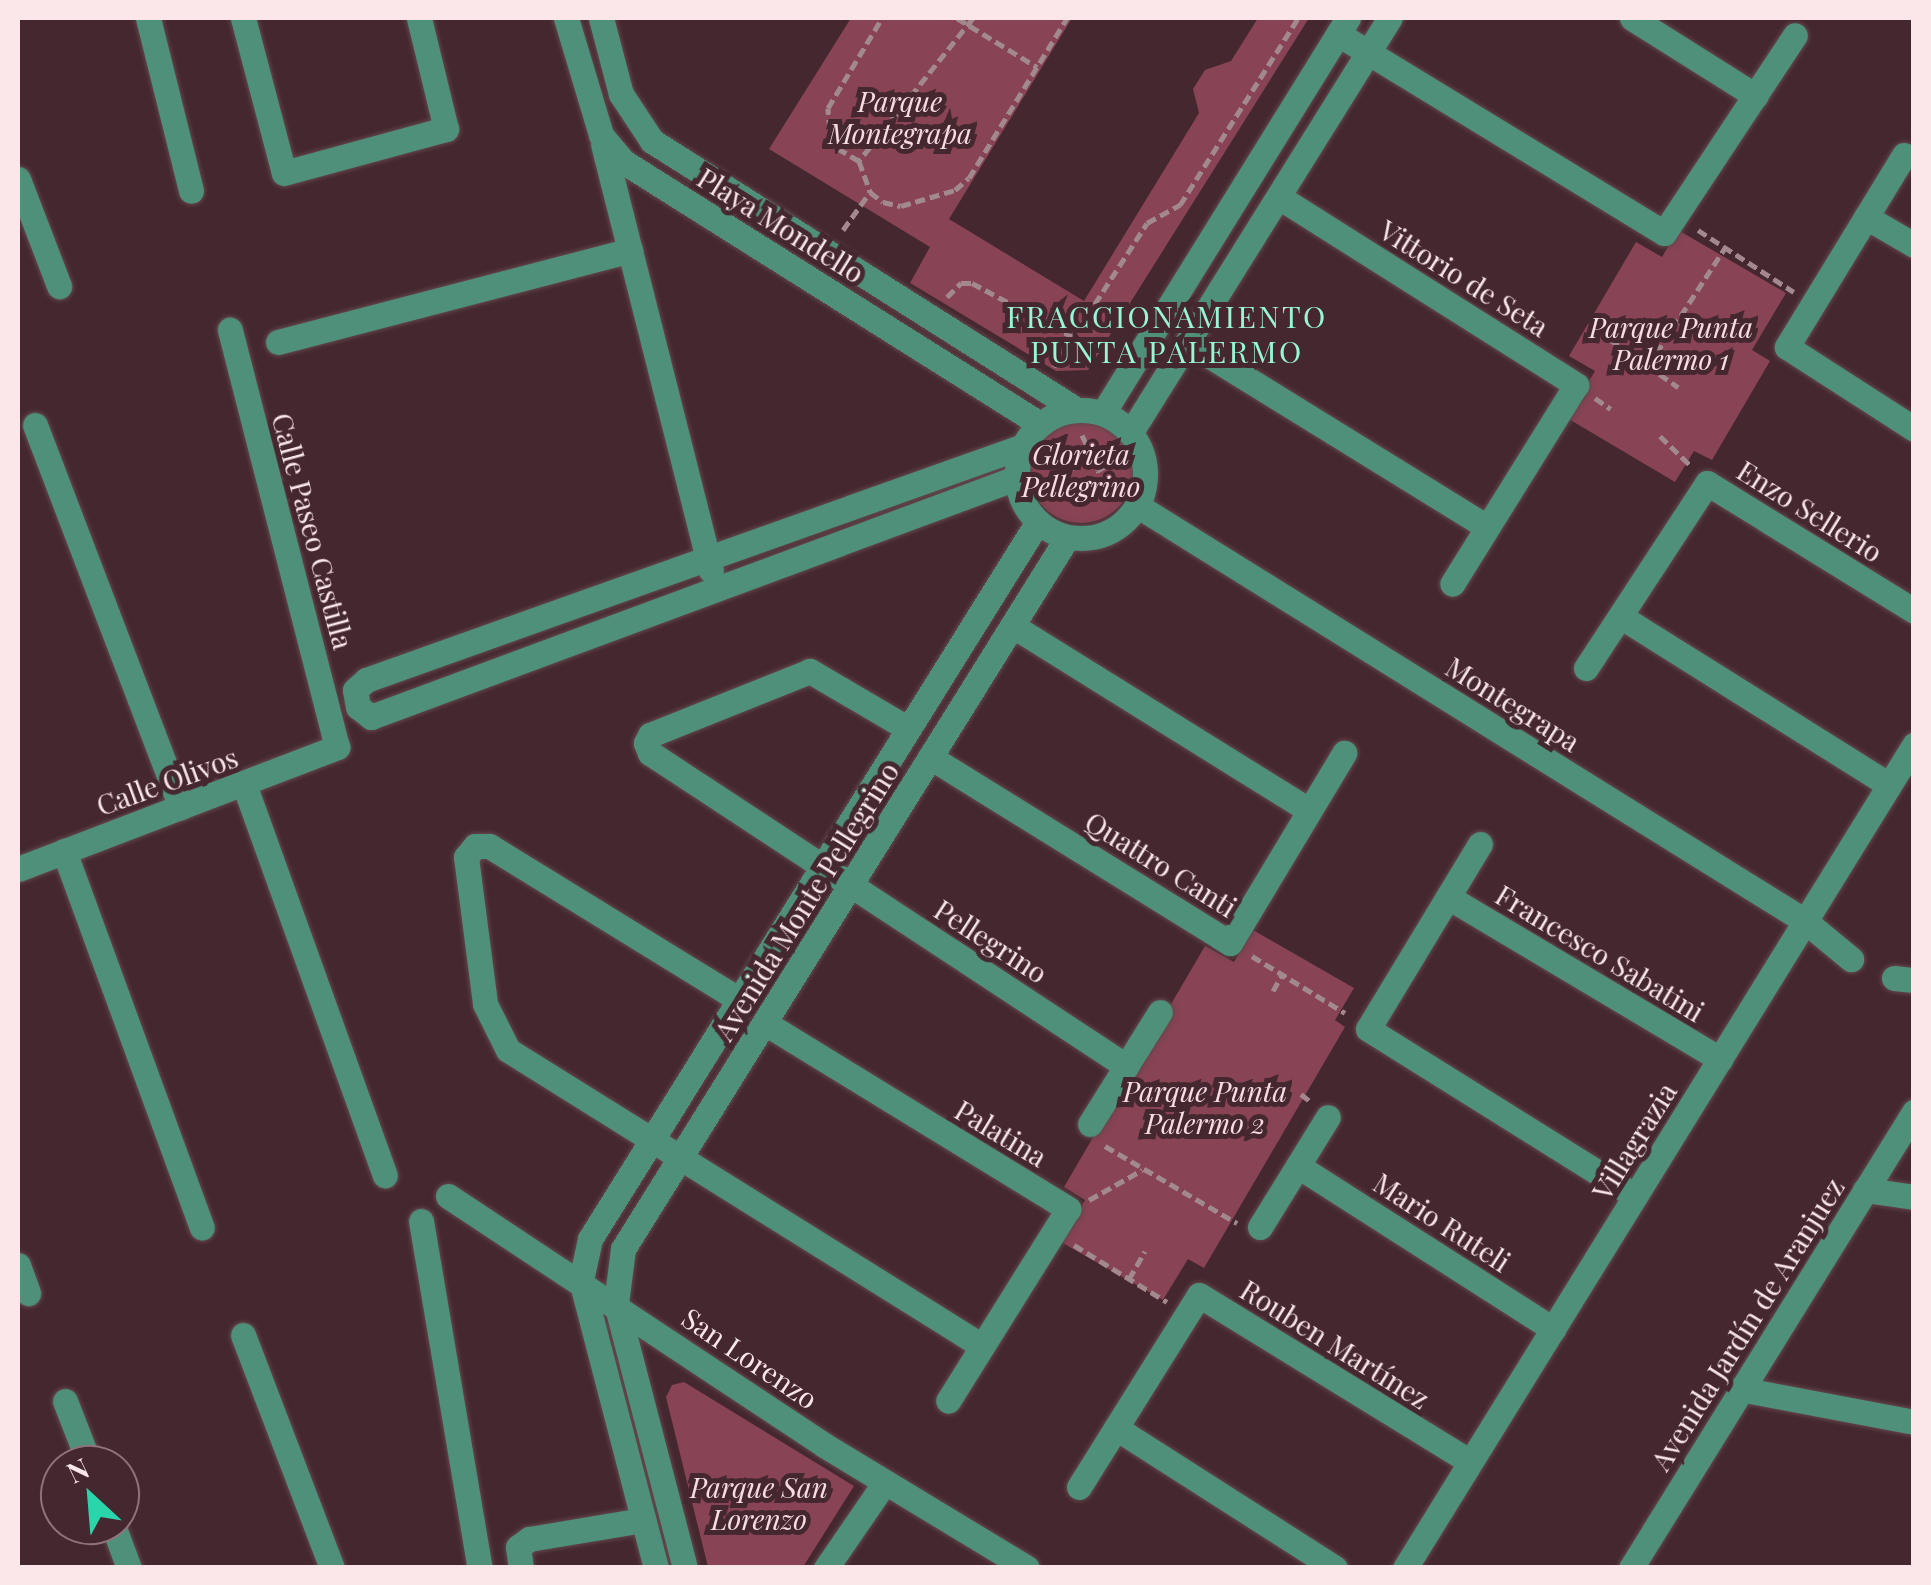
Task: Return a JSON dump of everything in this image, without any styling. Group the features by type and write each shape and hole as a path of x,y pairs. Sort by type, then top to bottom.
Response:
{"street":[{"path":"148,18 192,191"},
{"path":"243,18 284,173 446,129 419,18"},
{"name":"Playa Mondello","path":"566,18 601,135 624,162 1040,424"},
{"name":"Playa Mondello","path":"601,18 622,94 652,141 935,315 1041,386 1136,440"},
{"path":"1390,18 1368,52 1189,343 1136,440 1145,487 1138,506 1107,532 1067,538 1037,523 1016,478 1022,446 1040,424 1087,411 1132,368 1343,26 1368,52 1656,232 1677,216 1795,35"},
{"path":"1632,18 1756,96"},
{"path":"601,135 706,556 718,589"},
{"path":"1904,154 1788,347 1792,354 1914,429"},
{"path":"18,179 59,286"},
{"name":"Vittorio de Seta","path":"1279,197 1576,384 1452,584"},
{"path":"1866,218 1914,245"},
{"path":"790,266 818,245"},
{"path":"278,342 630,250"},
{"name":"Calle Paseo Castilla","path":"230,330 336,747"},
{"path":"1189,343 1487,527"},
{"path":"35,424 181,807"},
{"path":"1016,478 371,716 358,707 355,690 366,680 1022,446"},
{"name":"Enzo Sellerio","path":"1586,668 1623,618 1707,483 1914,612"},
{"name":"Montegrapa","path":"1138,506 1805,921 1851,959"},
{"name":"Avenida Monte Pellegrino","path":"581,1280 590,1239 743,1002 822,866 1037,523"},
{"name":"Avenida Monte Pellegrino","path":"616,1303 624,1249 1067,538"},
{"path":"1623,618 1888,785"},
{"path":"1013,626 1309,810"},
{"name":"Pellegrino","path":"907,728 810,671 650,735 650,753 1126,1066"},
{"name":"Villagrazia","path":"1405,1568 1914,745"},
{"name":"Calle Olivos","path":"18,869 336,747"},
{"name":"Quattro Canti","path":"930,757 1230,943 1344,753"},
{"path":"244,784 385,1176"},
{"name":"Francesco Sabatini","path":"1368,1029 1480,844"},
{"path":"743,1002 489,846 475,846 466,857 484,1004 494,1030 508,1050 683,1154 982,1346"},
{"path":"64,851 202,1228"},
{"name":"Francesco Sabatini","path":"1448,897 1720,1060"},
{"path":"1090,1124 1160,1012"},
{"name":"Palatina","path":"764,1023 1068,1209"},
{"path":"1368,1029 1636,1196"},
{"name":"Avenida Jardín de Aranjuez","path":"1631,1568 1914,1112"},
{"path":"1260,1226 1328,1117"},
{"name":"Mario Ruteli","path":"1298,1166 1553,1330"},
{"path":"1865,1190 1914,1197"},
{"name":"San Lorenzo","path":"448,1196 886,1482 1027,1568"},
{"path":"948,1401 1068,1209"},
{"path":"421,1221 480,1568"},
{"path":"18,1264 28,1293"},
{"path":"581,1280 656,1568"},
{"name":"Rouben Martínez","path":"1187,1314 1199,1296 1470,1462"},
{"path":"616,1303 685,1568"},
{"path":"1079,1487 1187,1314"},
{"path":"243,1335 332,1568"},
{"path":"1740,1389 1914,1422"},
{"path":"65,1401 82,1445"},
{"path":"1116,1428 1335,1568"},
{"path":"826,1568 886,1482"},
{"path":"521,1568 518,1548 529,1539 643,1520"}],"path":[{"path":"882,18 828,108 831,144 859,161 870,192 901,206 955,190 969,178 1067,18"},
{"path":"957,18 1037,67"},
{"path":"859,161 974,18"},
{"path":"1041,386 1147,224 1180,206 1298,18"},
{"path":"818,245 870,192"},
{"path":"1677,216 1813,304"},
{"path":"1648,366 1725,248"},
{"path":"935,315 951,291 972,282 1132,368"},
{"path":"1598,331 1678,387"},
{"path":"1087,411 1088,450 1105,486 1076,500 1060,482 1088,450"},
{"path":"1660,436 1707,483"},
{"path":"1098,470 1136,440"},
{"path":"1230,943 1368,1029"},
{"path":"1273,991 1283,973"},
{"path":"1090,1124 1106,1148 1226,1221 1260,1226"},
{"path":"1068,1209 1142,1170"},
{"path":"1054,1232 1187,1314"},
{"path":"1129,1279 1145,1252"}],"green space":[{"name":"Parque Montegrapa","path":"851,18 1072,18 949,219 1084,301 1199,113 1193,89 1205,70 1231,61 1258,18 1309,18 1088,370 1056,371 910,283 930,247 769,149"},
{"name":"Parque Punta Palermo 1","path":"1678,230 1786,293 1752,350 1770,361 1712,460 1694,451 1675,482 1567,418 1595,371 1569,356 1636,242 1662,257"},
{"name":"Glorieta Pellegrino","path":"1081,419 1101,423 1118,434 1129,451 1133,471 1129,491 1118,508 1101,519 1081,523 1061,519 1044,508 1033,491 1029,471 1033,451 1044,434 1061,423"},
{"name":"Parque Punta Palermo 2","path":"1253,930 1354,988 1335,1020 1345,1027 1204,1268 1188,1259 1163,1300 1061,1242 1085,1200 1064,1187 1205,946 1234,962"},
{"name":"Parque San Lorenzo","path":"684,1382 854,1486 803,1567 708,1567 666,1397 672,1385"}],"district":[{"name":"FRACCIONAMIENTO PUNTA PALERMO","path":"1167,333"}]}
